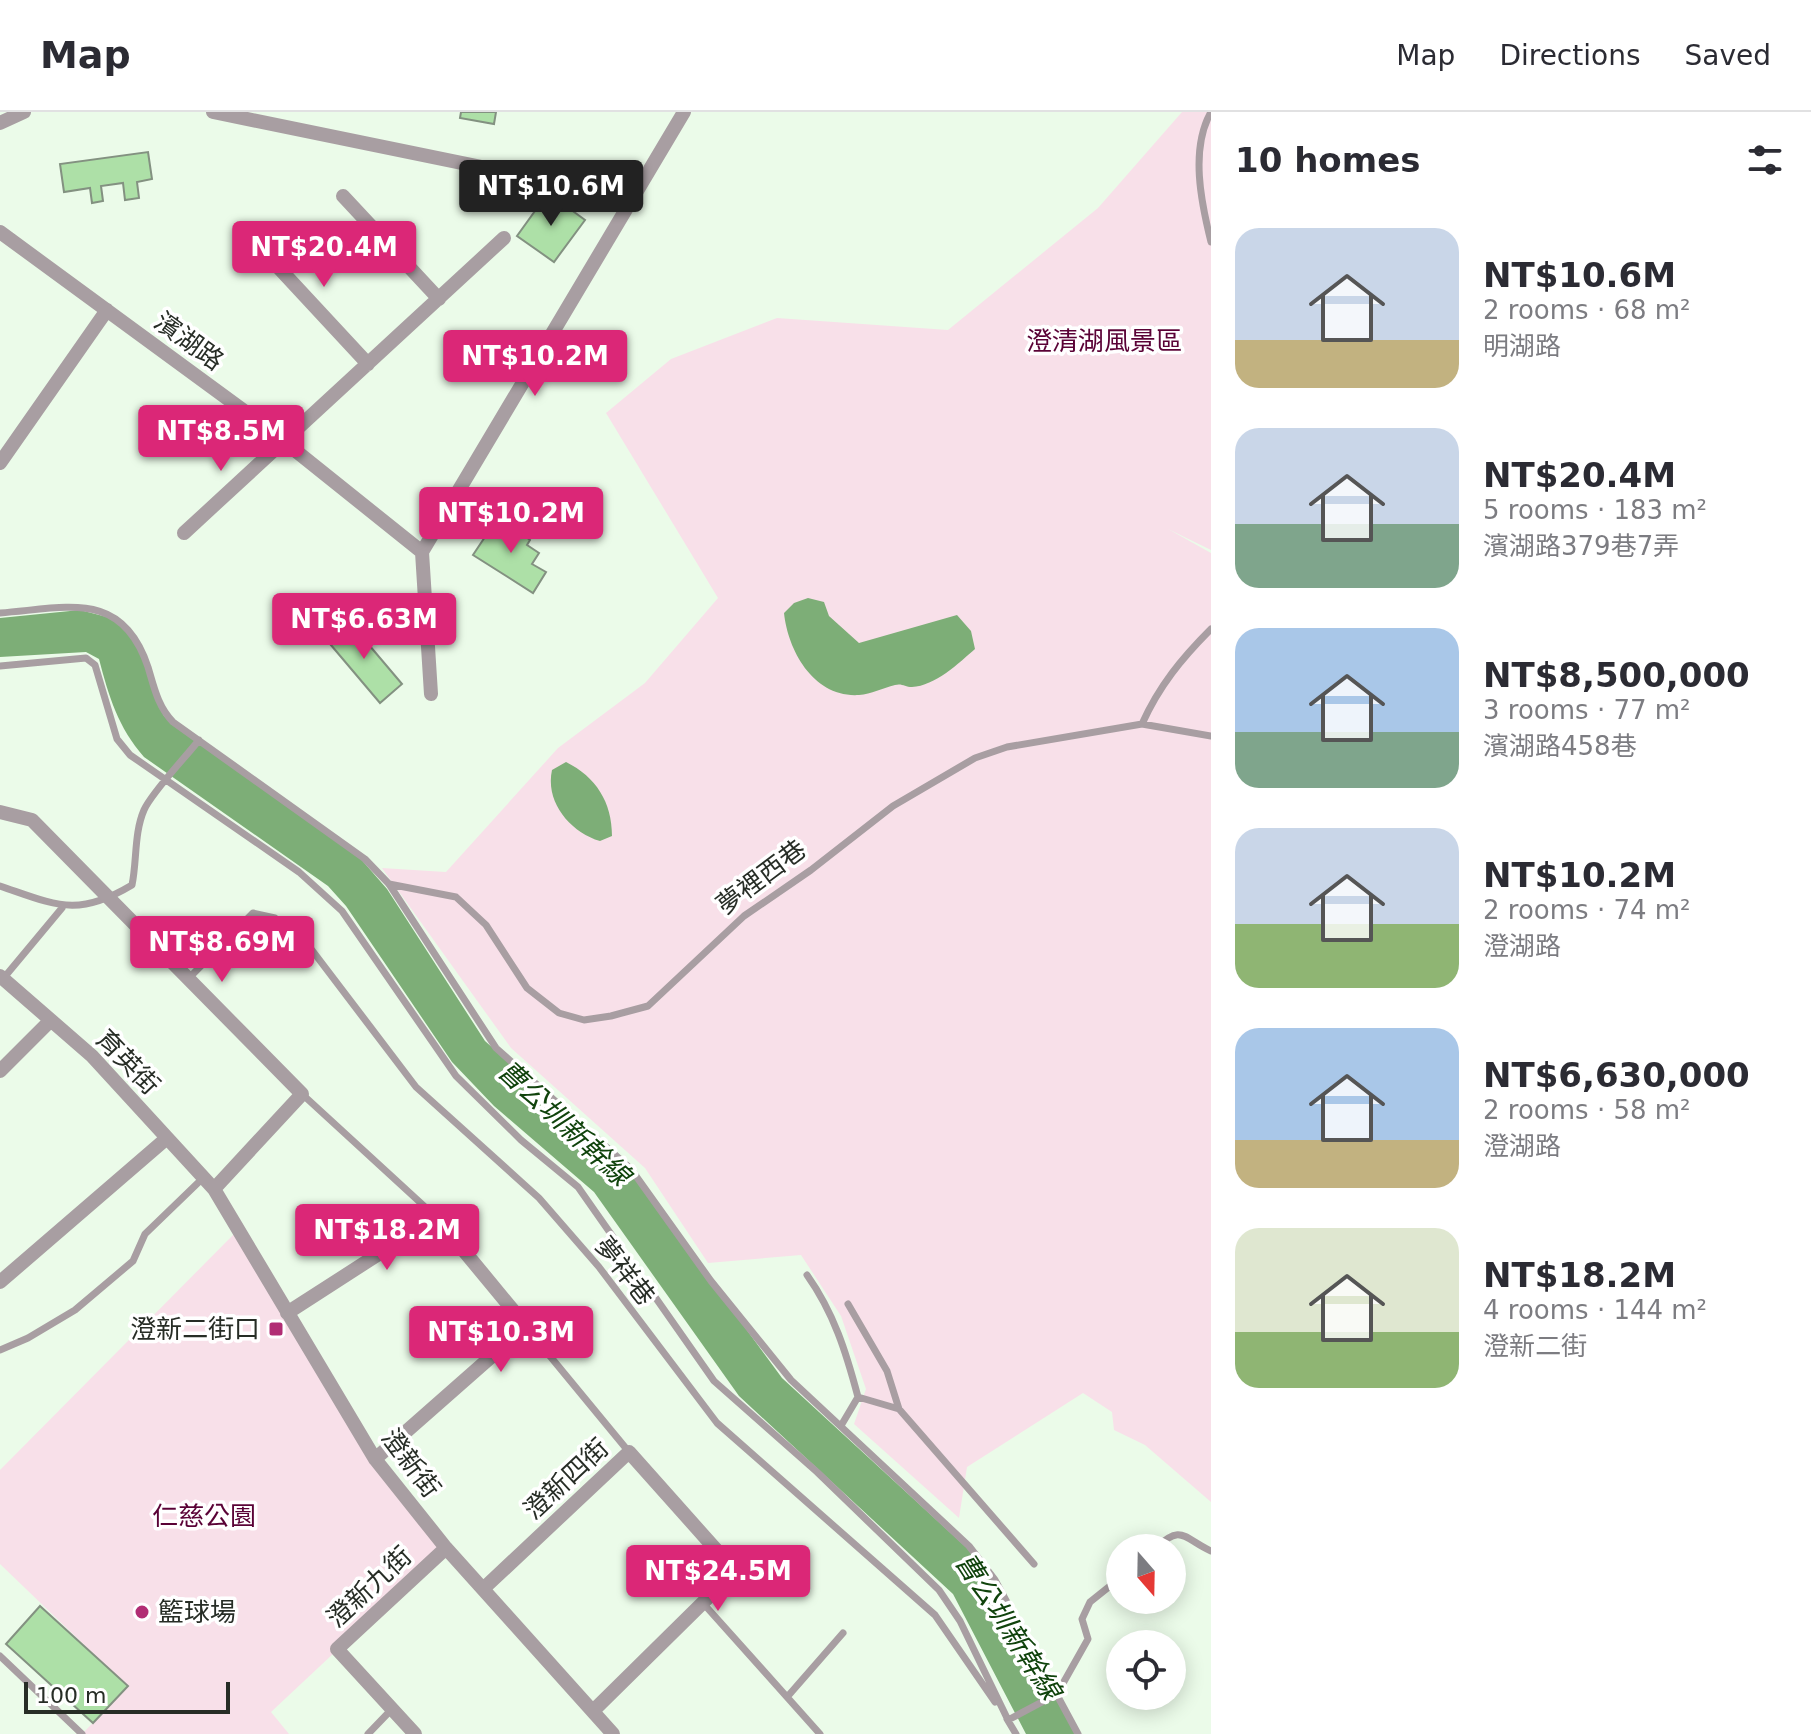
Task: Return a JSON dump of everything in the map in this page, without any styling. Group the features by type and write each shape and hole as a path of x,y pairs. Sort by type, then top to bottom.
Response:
{"street":[{"path":"0,123 24,112"},
{"path":"213,112 632,198"},
{"path":"431,694 422,552 684,112"},
{"path":"343,196 439,299"},
{"name":"濱湖路","path":"0,232 285,442 422,552"},
{"path":"184,533 504,238"},
{"path":"252,239 368,364"},
{"path":"0,463 107,310"},
{"path":"0,812 32,820 302,1094 209,1183"},
{"name":"育英街","path":"1,979 92,1056 209,1183"},
{"path":"0,1071 50,1021"},
{"path":"0,1282 167,1138"},
{"name":"澄新街","path":"209,1183 375,1459 446,1548 613,1734"},
{"path":"287,1313 436,1217 526,1326 375,1459"},
{"name":"澄新四街","path":"483,1589 629,1452 735,1571 702,1602"},
{"name":"澄新九街","path":"415,1734 337,1649 446,1548"},
{"path":"593,1711 702,1602"}],"lane":[{"path":"1211,112 1201,129 1200,168 1211,242"},
{"path":"0,613 80,607 108,613 128,625 139,643 163,712 365,859 389,884 496,1048 631,1169 711,1281 791,1380 842,1424 969,1546 995,1580 1078,1734"},
{"path":"1142,724 1153,699 1178,661 1211,629"},
{"path":"0,666 86,658 95,665 117,739 130,755 166,783 299,872 342,911 456,1076 521,1140 578,1187 714,1381 817,1472 939,1590 960,1621 1008,1720 1057,1694 1088,1639 1082,1619 1090,1602 1106,1589"},
{"name":"夢裡西巷","path":"389,884 456,897 486,925 527,988 559,1013 584,1020 611,1016 648,1006 744,916 926,785 975,758 1007,747 1142,724 1211,736"},
{"path":"0,886 62,908 111,898 132,885 138,856 137,833 145,808 199,740"},
{"path":"1,979 62,908"},
{"name":"夢祥巷","path":"189,978 253,913 275,918 302,937 416,1087 539,1198 599,1267 717,1423 935,1615 1016,1734"},
{"path":"302,1094 436,1217"},
{"path":"0,1350 28,1338 75,1310 133,1261 145,1234 209,1183"},
{"path":"807,1275 827,1304 840,1334 858,1397 842,1424"},
{"path":"848,1304 887,1371 899,1409 1034,1564"},
{"path":"526,1326 629,1452"},
{"path":"858,1397 899,1409"},
{"path":"1186,1535 1211,1551"},
{"path":"702,1602 820,1734"},
{"path":"788,1696 843,1633"},
{"path":"0,1656 82,1734"},
{"path":"368,1734 392,1709"}],"green space":[{"name":"澄清湖風景區","path":"1182,112 1211,112 1211,550 1168,529 1211,553 1211,1502 1145,1445 1114,1430 1112,1412 1083,1393 967,1467 959,1518 854,1424 866,1389 841,1316 801,1255 708,1263 645,1168 511,1048 382,868 446,872 558,748 645,683 718,598 606,413 671,359 777,318 948,330 1098,208"},
{"name":"仁慈公園","path":"238,1230 375,1459 446,1548 271,1712 289,1734 82,1734 128,1687 0,1564 0,1470"}],"water":[{"path":"808,598 824,602 829,616 859,643 957,615 971,631 975,649 946,673 921,686 897,685 859,695 843,694 829,689 806,669 791,642 784,613 794,603"},
{"name":"曹公圳新幹線","path":"80,610 107,617 124,627 136,642 164,716 360,858 387,889 485,1041 629,1169 782,1378 967,1548 992,1580 1075,1734 1026,1734 953,1594 739,1396 594,1192 494,1106 452,1062 346,906 328,886 144,757 127,734 116,711 99,659 86,652 0,657 0,618"},
{"path":"566,762 586,775 600,792 609,812 612,836 600,841 589,837 562,814 552,793 551,782 552,770"}],"building":[{"path":"461,112 496,112 494,124 460,118"},
{"path":"148,152 152,179 137,182 139,198 125,200 123,183 101,186 103,201 92,203 90,188 64,192 60,164"},
{"path":"548,193 585,220 554,262 517,236"},
{"path":"499,516 530,540 527,545 539,553 532,564 546,572 533,593 473,555"},
{"path":"347,619 402,684 380,703 325,638"},
{"path":"40,1606 128,1686 93,1723 6,1644"}],"place":[{"name":"澄新二街口","path":"276,1329"},
{"name":"籃球場","path":"142,1612"}]}
